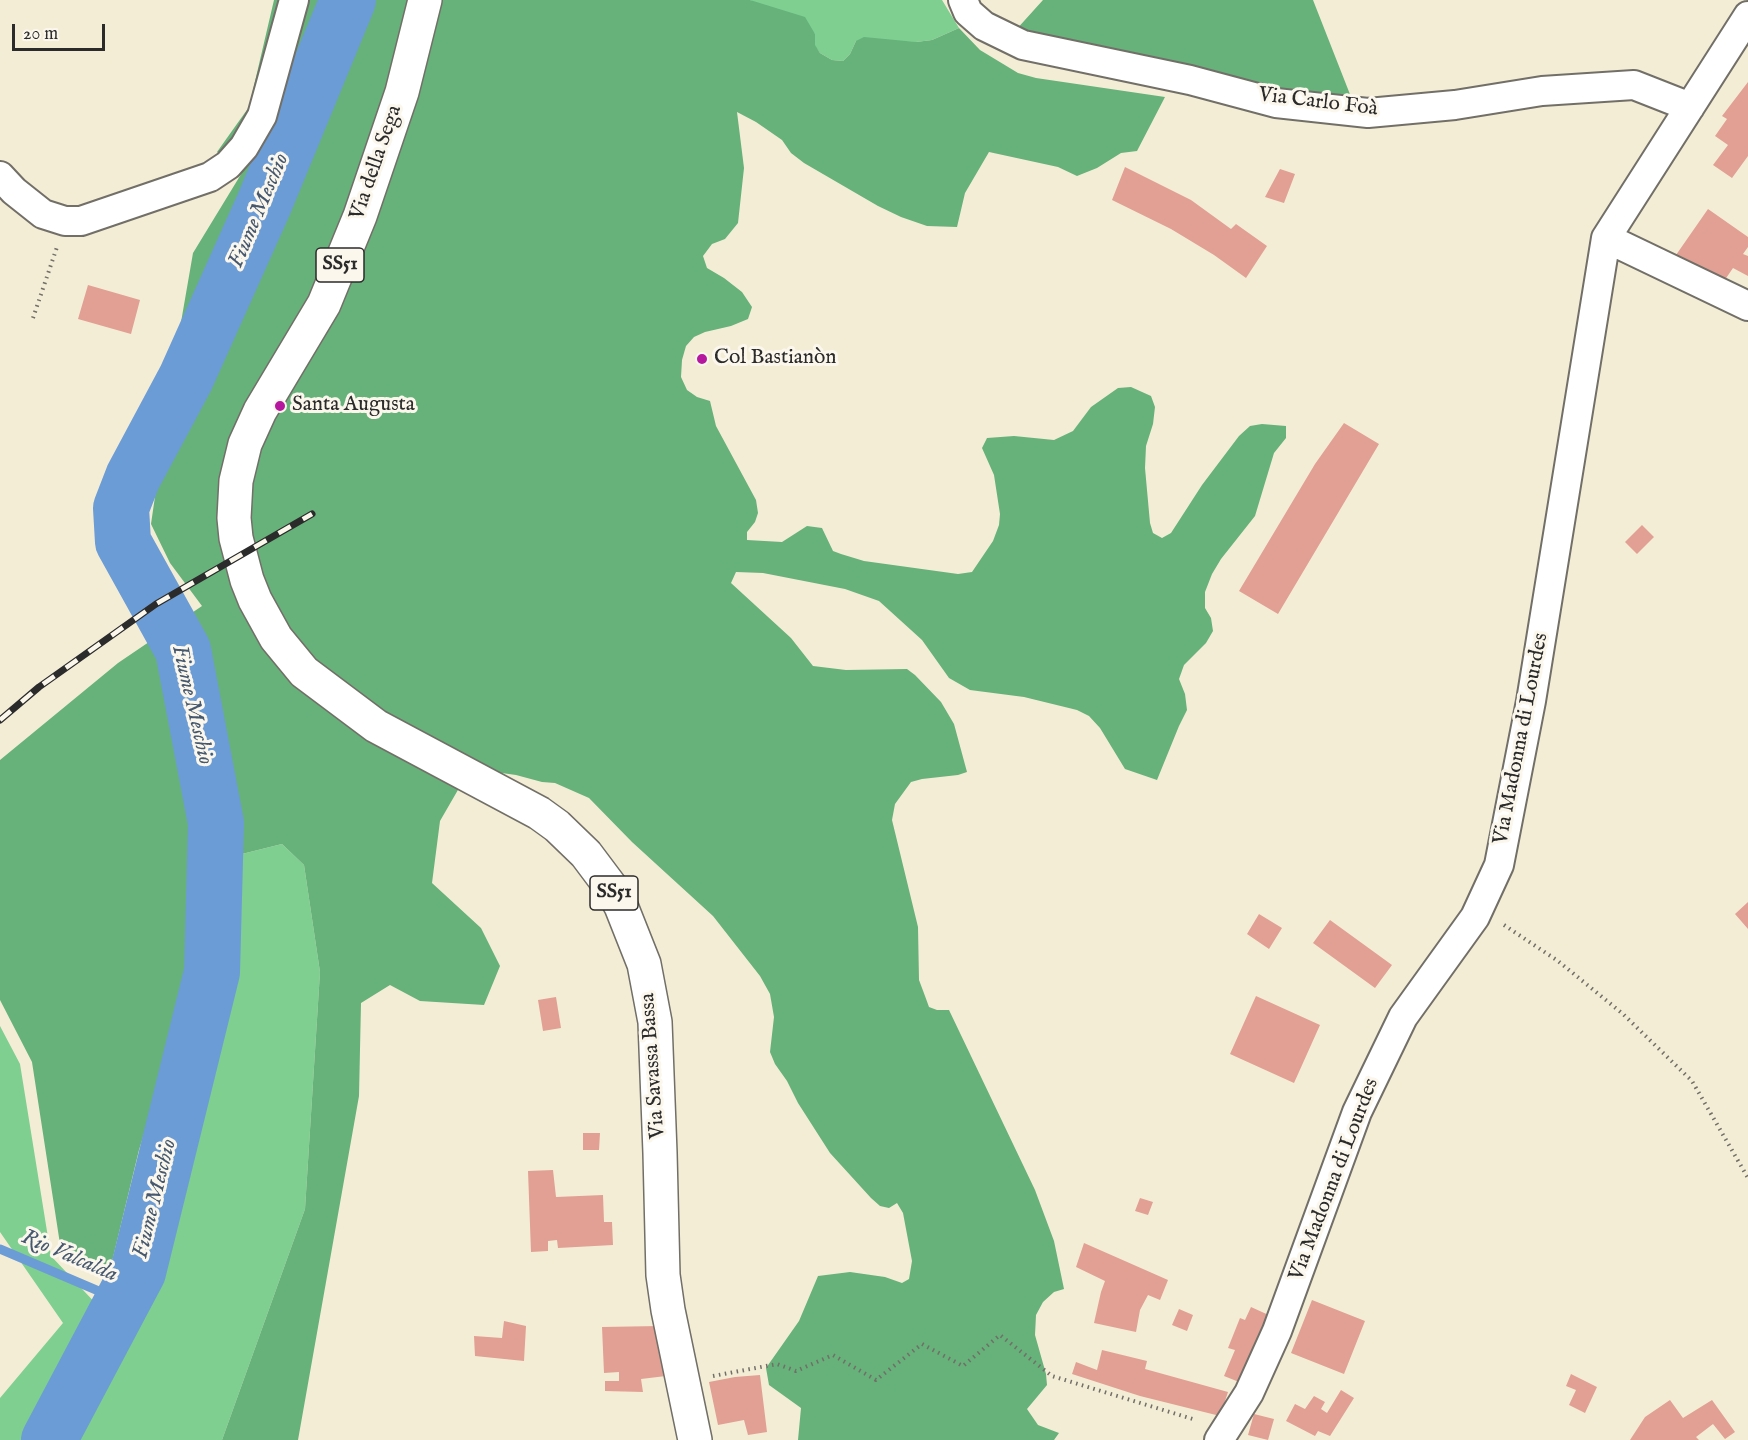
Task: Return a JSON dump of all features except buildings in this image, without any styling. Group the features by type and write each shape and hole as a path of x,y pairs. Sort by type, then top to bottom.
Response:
{"main road":[{"name":"Via della Sega","path":"234,518 236,481 245,444 260,411 324,304 360,216 402,92 425,0"},
{"name":"Via Savassa Bassa","path":"234,518 241,560 255,600 276,638 304,672 376,726 539,813 557,826 586,854 610,886 621,906 644,964 655,1022 663,1275 695,1440"}],"street":[{"path":"0,176 14,191 43,214 65,221 81,221 210,177 228,165 244,147 262,116 294,0"},
{"name":"Via Carlo Foà","path":"963,0 968,12 984,26 1023,45 1190,80 1276,103 1368,113 1455,105 1542,91 1634,85 1690,107"},
{"name":"Via Madonna di Lourdes","path":"1222,1435 1249,1393 1277,1331 1358,1112 1403,1017 1474,917 1499,865 1531,701 1606,238 1748,16"},
{"path":"1606,238 1748,306"}],"path":[{"path":"33,318 65,221"},
{"path":"1479,908 1558,961 1623,1014 1692,1081 1748,1178"},
{"path":"683,1381 777,1364 796,1371 833,1355 876,1380 922,1344 963,1366 1000,1335 1052,1376 1222,1435"}],"green space":[{"path":"274,0 750,0 805,17 815,34 815,45 820,53 832,60 843,61 850,54 856,41 864,37 916,42 932,40 959,28 980,50 1018,73 1036,78 1165,97 1137,151 1121,153 1097,168 1077,176 1058,167 989,152 965,193 957,227 927,226 878,206 804,163 791,153 782,140 737,112 744,168 738,223 725,239 712,244 703,256 707,268 742,292 752,307 748,319 694,337 686,346 682,360 681,377 687,390 697,397 710,401 716,426 756,500 758,513 755,522 747,532 747,540 782,542 807,526 822,528 833,551 841,554 864,561 958,574 972,572 993,541 999,525 1000,514 994,475 982,448 987,438 1014,436 1054,440 1073,431 1091,407 1118,388 1131,387 1151,396 1155,407 1153,424 1146,446 1145,468 1150,523 1153,533 1162,538 1171,533 1202,485 1239,436 1250,426 1262,424 1286,426 1286,438 1274,453 1255,516 1221,559 1205,592 1205,608 1211,618 1213,631 1206,643 1184,665 1179,679 1185,694 1187,710 1157,780 1125,769 1100,728 1089,716 1077,710 1024,697 970,690 949,678 922,640 879,601 845,589 763,573 736,572 731,583 791,638 813,666 846,670 907,669 941,702 954,724 967,772 911,782 895,804 892,820 918,927 919,980 929,1007 949,1010 1035,1190 1054,1241 1064,1289 1054,1292 1043,1302 1036,1315 1035,1335 1047,1385 1027,1409 1038,1425 1059,1433 1054,1440 798,1440 801,1408 769,1385 766,1368 799,1321 818,1276 850,1272 885,1277 902,1283 909,1279 912,1261 903,1213 897,1203 889,1208 880,1206 871,1198 830,1153 798,1103 770,1052 774,1017 770,994 760,976 713,916 632,842 589,798 555,783 516,775 480,770 466,776 440,821 432,883 481,928 500,966 484,1005 420,1001 390,985 361,1003 359,1096 298,1440 222,1440 305,1209 320,972 304,865 282,844 190,867 193,976 139,1150 109,1274 62,1257 32,1062 0,1000 0,760 118,663 202,606 170,563 151,524 159,469 214,369 176,351 193,253 243,171 217,152 249,107"},
{"path":"750,0 942,0 959,28 932,40 856,41 850,54 843,61 832,60 820,53 814,45 815,34"},
{"path":"1043,0 1313,0 1353,102 1283,92 1015,31"},
{"path":"282,844 304,865 320,972 305,1209 222,1440 72,1440 162,1260 233,959 234,856"},
{"path":"0,1026 20,1064 51,1256 100,1308 32,1440 0,1440 0,1398 63,1323 0,1232"}],"waterway":[{"name":"Fiume Meschio","path":"49,1440 138,1272 212,972 216,823 183,650 123,542 121,508 133,477 186,378 264,204 348,0"},
{"name":"Rio Valcalda","path":"0,1249 122,1301"}],"railway":[{"path":"0,720 39,687 156,604 312,514"}],"place":[{"name":"Col Bastianòn","path":"702,359"},
{"name":"Santa Augusta","path":"280,406"}]}
